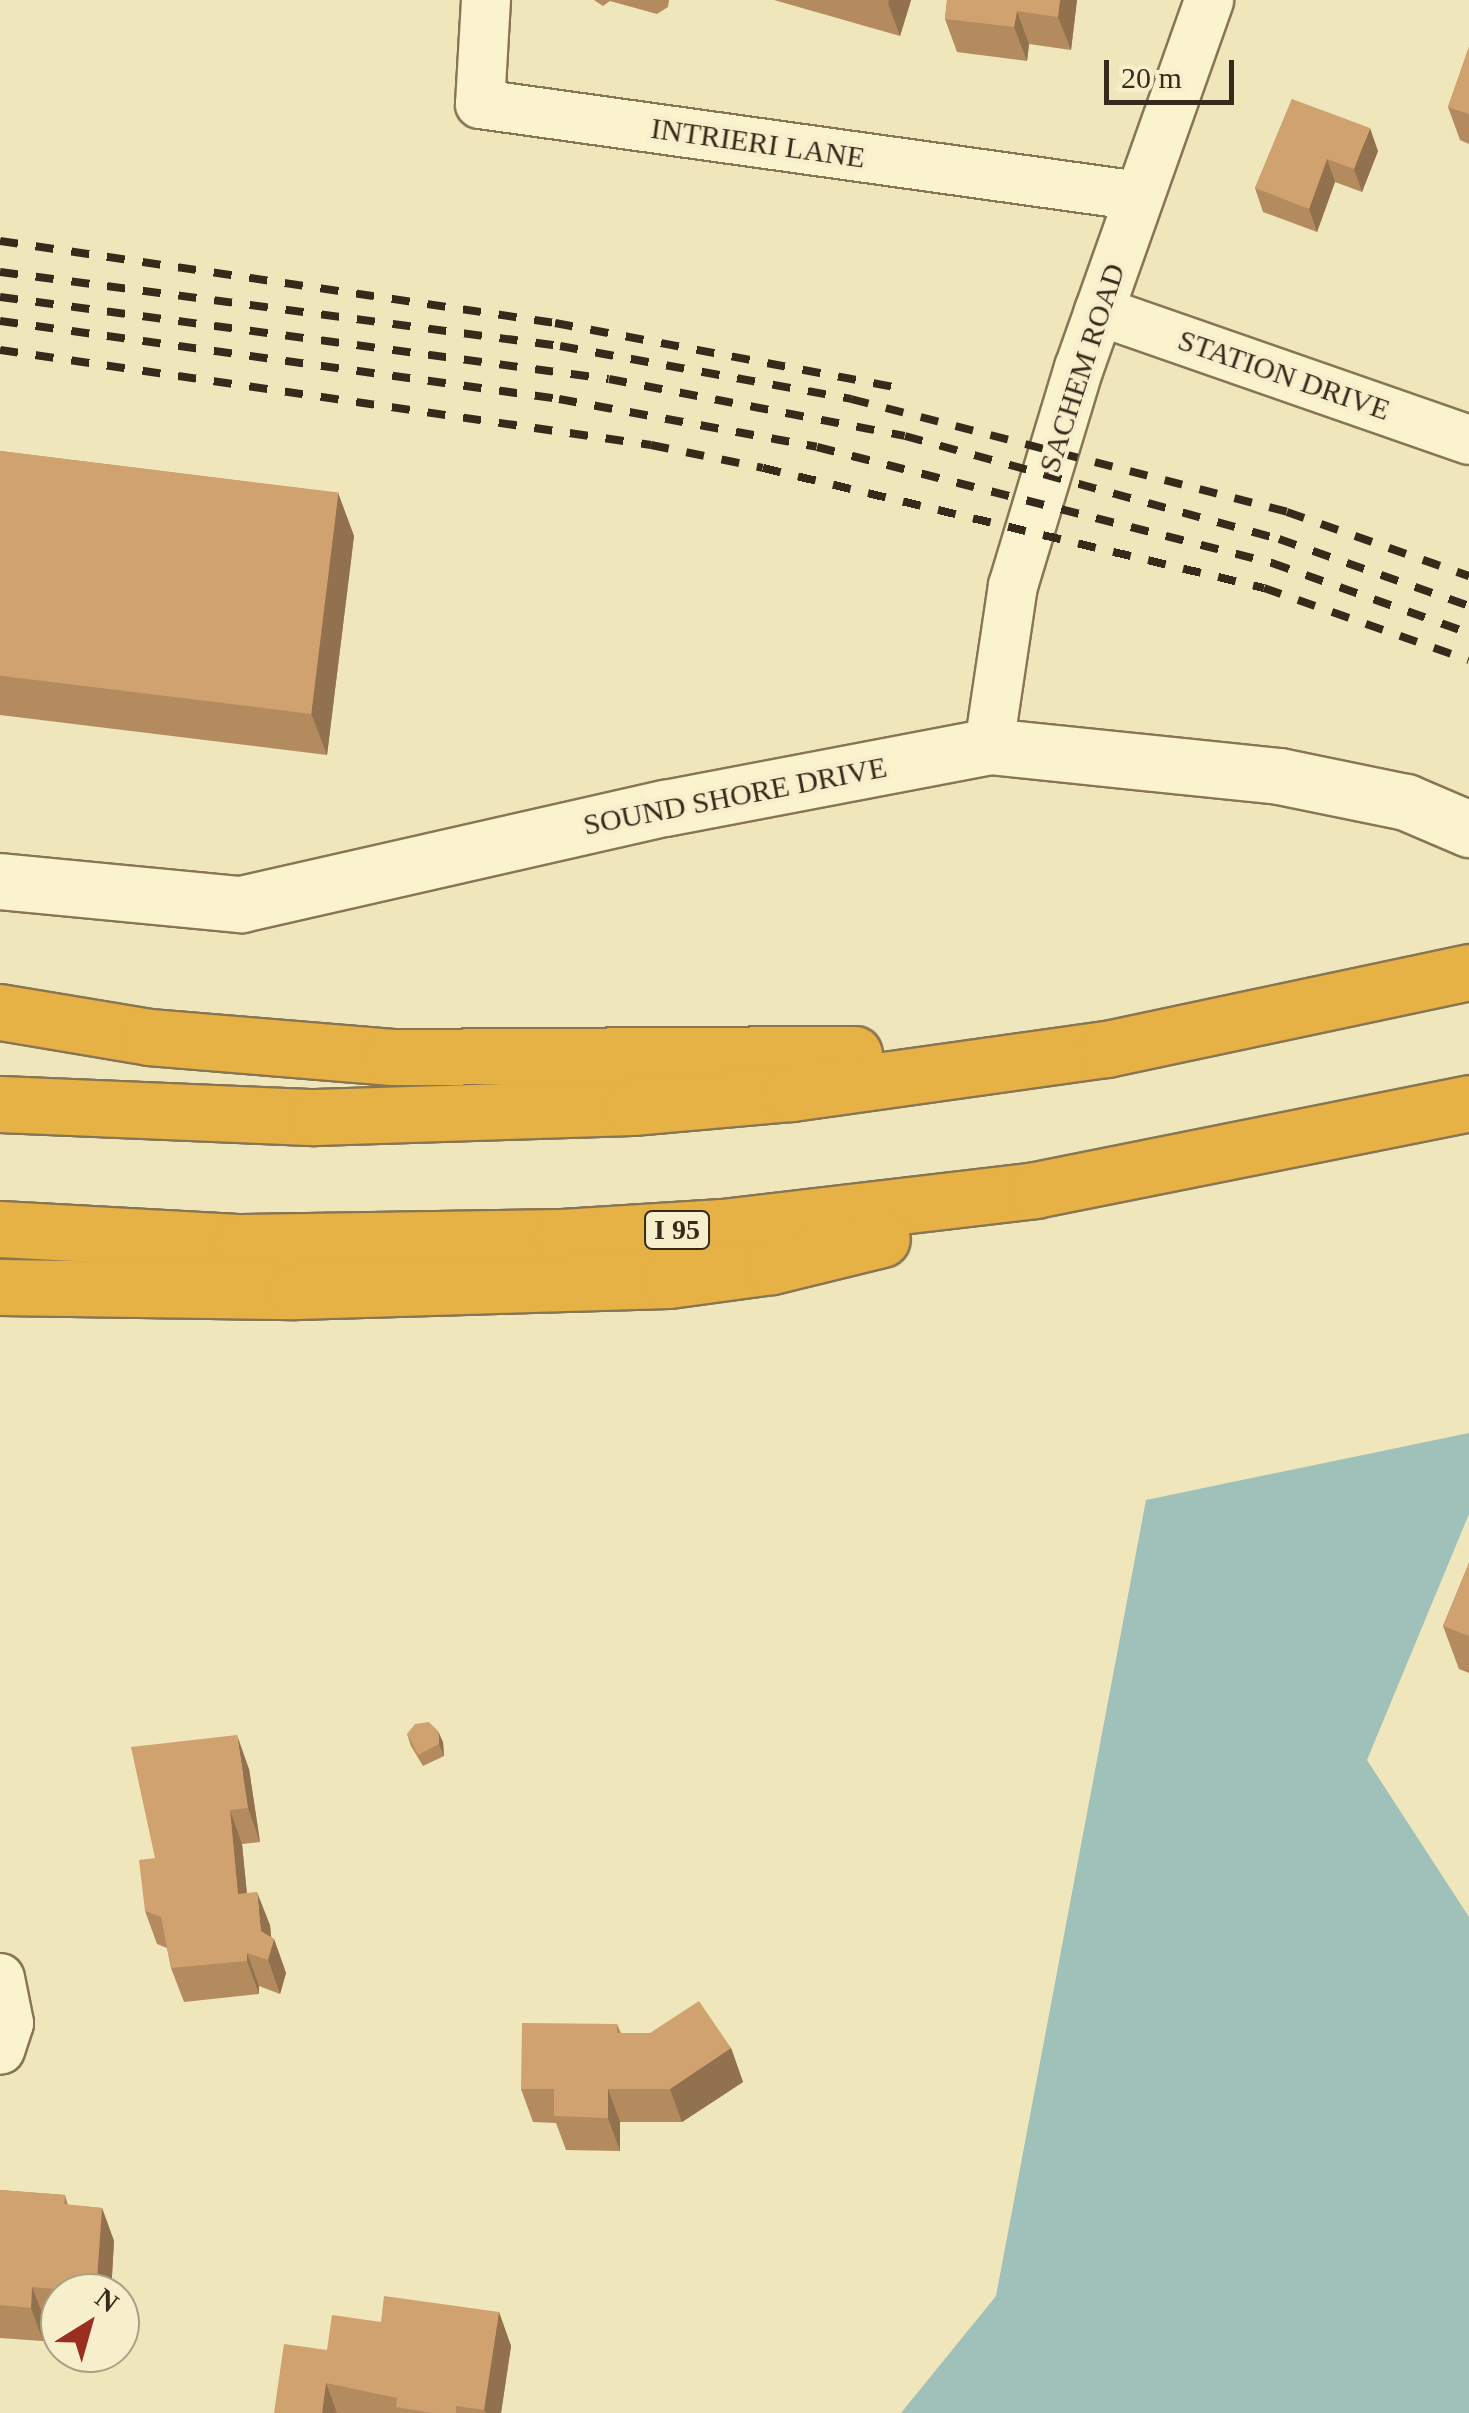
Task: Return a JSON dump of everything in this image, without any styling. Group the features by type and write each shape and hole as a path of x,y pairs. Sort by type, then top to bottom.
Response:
{"highway":[{"path":"0,1104 315,1117 496,1114 792,1093 1107,1049 1469,972"},
{"path":"0,1012 149,1037 410,1058 1107,1049"},
{"name":"I 95","path":"0,1229 242,1242 562,1238 879,1210 1193,1163 1469,1103"},
{"path":"0,1287 336,1291 669,1280 772,1266 1193,1163"}],"main road":[{"name":"SOUND SHORE DRIVE","path":"0,881 241,904 666,808 989,746 1279,776 1406,802 1469,828"}],"street":[{"name":"INTRIERI LANE","path":"486,0 480,104 1138,196"},
{"name":"SACHEM ROAD","path":"989,746 1013,586 1099,311 1209,0"},
{"name":"STATION DRIVE","path":"1099,311 1469,440"},
{"path":"0,1978 9,2023 0,2050"}],"water":[{"path":"1469,1433 1469,1514 1367,1760 1469,1917 1469,2413 901,2413 996,2296 1146,1500"}],"building":[{"path":"947,0 1060,0 1058,17 1017,11 1014,27 945,19"},
{"path":"1469,47 1469,114 1448,107"},
{"path":"1292,99 1370,128 1354,169 1327,159 1309,209 1255,188"},
{"path":"0,451 338,493 311,714 0,676"},
{"path":"1469,1563 1469,1636 1443,1626"},
{"path":"429,1722 438,1731 439,1744 418,1755 407,1734 415,1724"},
{"path":"237,1735 248,1808 230,1810 238,1894 257,1892 261,1931 274,1939 268,1960 247,1953 247,1961 171,1968 161,1917 145,1911 139,1860 155,1858 131,1747"},
{"path":"699,2001 731,2048 670,2089 608,2089 608,2118 554,2116 554,2089 521,2089 522,2023 617,2024 617,2033 650,2033"},
{"path":"0,2190 65,2195 64,2204 102,2208 97,2273 40,2273 40,2288 32,2287 31,2308 0,2305"},
{"path":"384,2296 499,2312 484,2410 456,2406 456,2413 433,2413 396,2407 397,2398 326,2383 322,2413 274,2413 284,2344 327,2350 332,2315 381,2322"}],"railway":[{"path":"0,241 555,323 904,389"},
{"path":"0,272 560,346 851,399 1287,512 1469,576"},
{"path":"0,297 609,379 905,436 1279,539 1469,606"},
{"path":"0,321 559,399 817,447 1272,563 1469,633"},
{"path":"0,350 651,445 763,468 1264,588 1469,660"}]}
